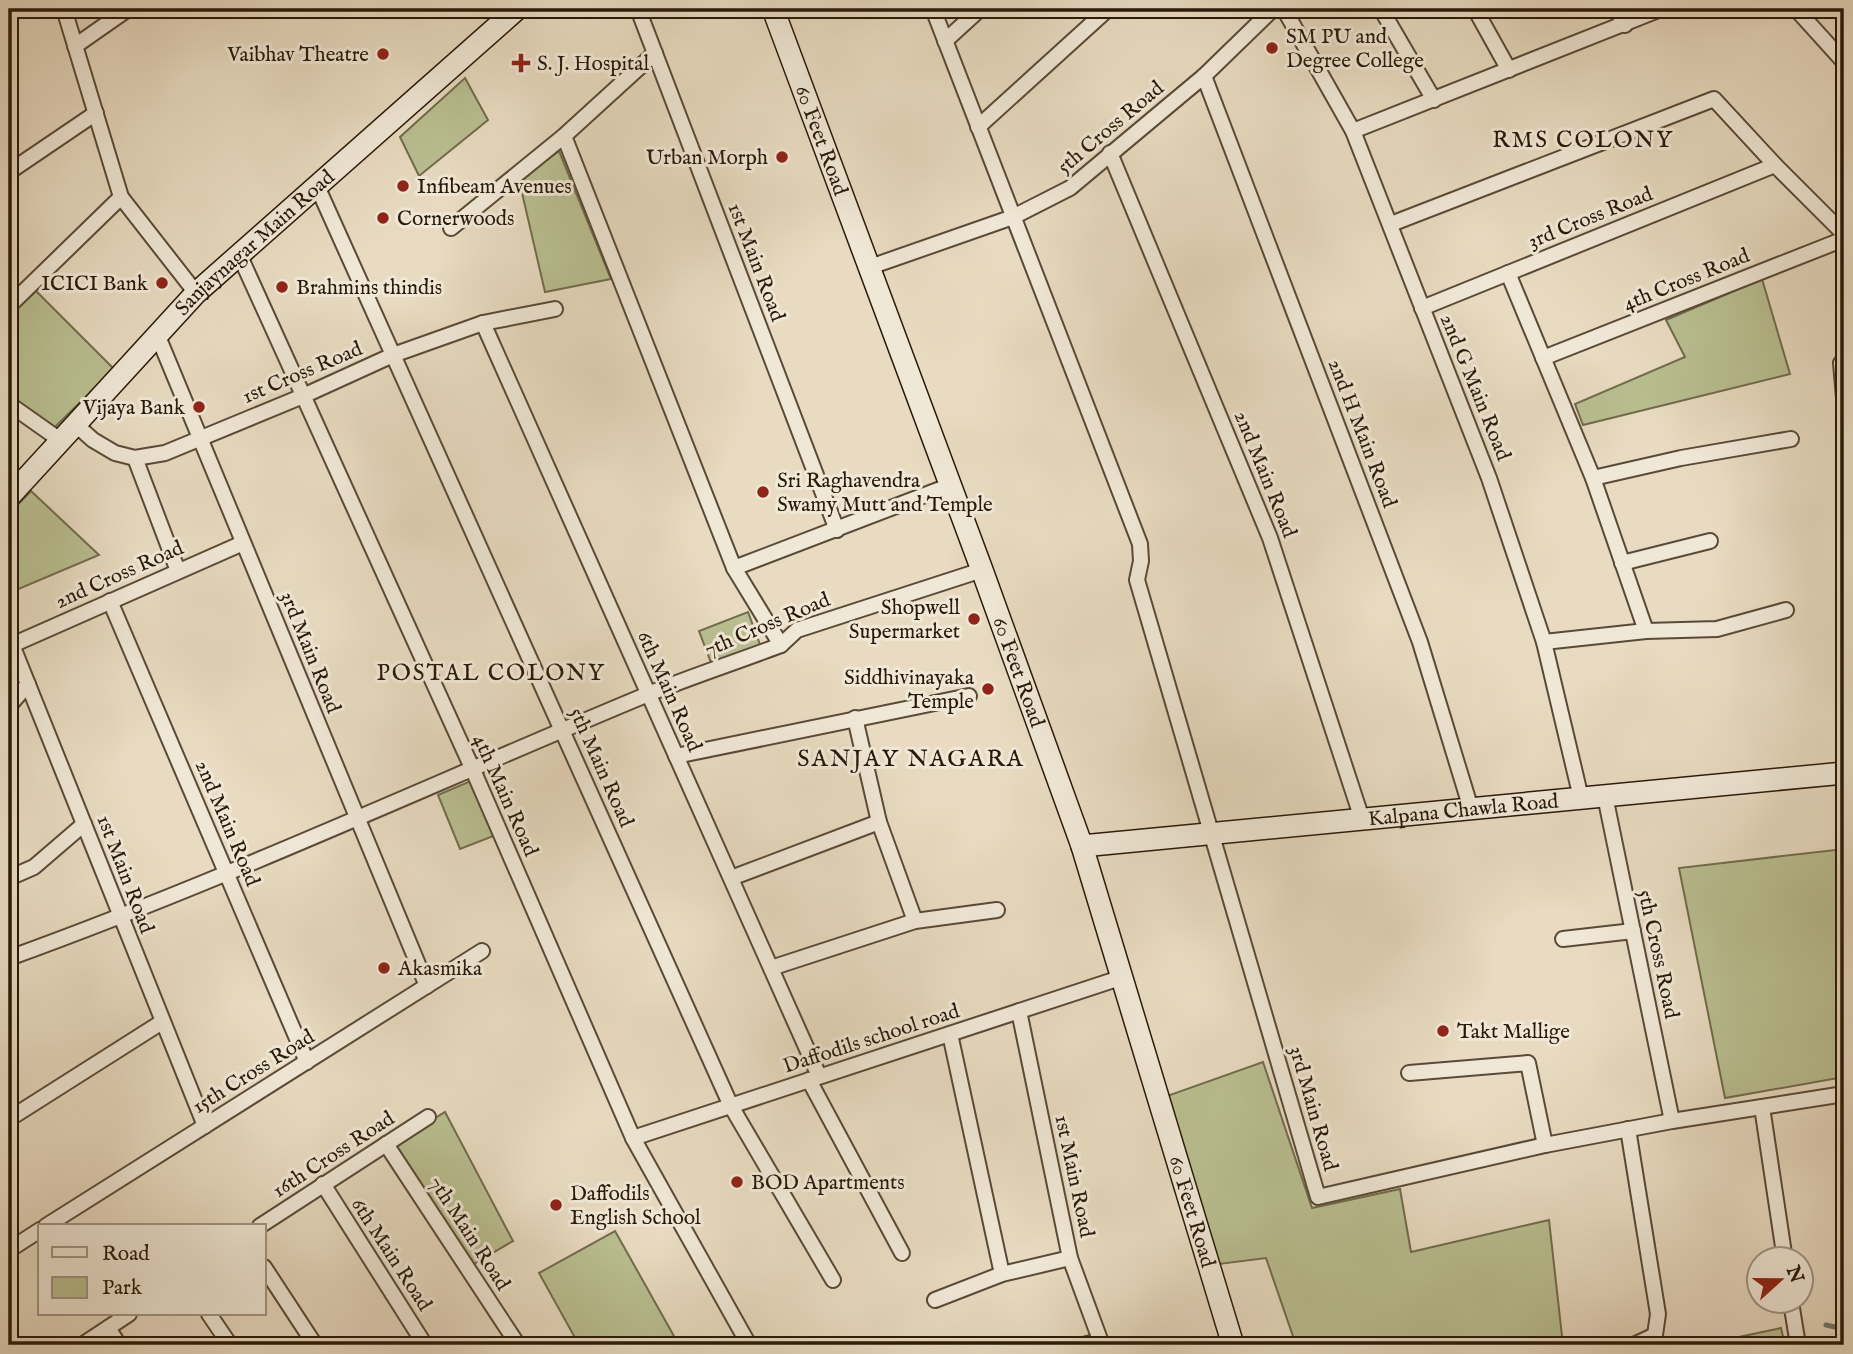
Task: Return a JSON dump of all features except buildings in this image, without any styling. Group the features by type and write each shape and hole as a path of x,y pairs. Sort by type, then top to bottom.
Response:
{"street":[{"path":"64,9 121,197 195,293"},
{"path":"75,46 128,9"},
{"name":"Sanjaynagar Main Road","path":"9,497 195,293 517,9"},
{"name":"1st Main Road","path":"638,9 837,530"},
{"name":"60 Feet Road","path":"773,9 951,485 1082,846 1233,1345"},
{"name":"3rd Main Road","path":"933,9 1140,544 1141,561 1137,580 1318,1197 1545,1145 1672,1121 1844,1094"},
{"path":"945,41 980,9"},
{"path":"978,127 1108,9"},
{"name":"5th Cross Road","path":"870,267 1013,217 1070,188 1204,76 1273,9"},
{"name":"2nd G Main Road","path":"1283,9 1353,131 1489,478 1544,642 1581,798"},
{"path":"1381,9 1434,100"},
{"path":"1475,9 1509,70"},
{"path":"1616,9 1625,24"},
{"path":"1353,131 1661,9"},
{"path":"1796,9 1844,62"},
{"path":"451,228 564,136 654,52"},
{"name":"2nd H Main Road","path":"1204,76 1420,642 1471,809"},
{"path":"1391,224 1714,99 1844,234"},
{"path":"9,169 96,113"},
{"path":"564,136 734,568 781,645"},
{"name":"2nd Main Road","path":"1110,153 1270,538 1362,819"},
{"name":"3rd Cross Road","path":"1422,308 1775,165"},
{"name":"5th Main Road","path":"317,186 731,1106 832,1280"},
{"path":"9,306 121,197"},
{"name":"4th Cross Road","path":"1543,358 1844,239"},
{"name":"4th Main Road","path":"239,254 473,770 633,1138 749,1345"},
{"path":"1508,273 1593,478 1646,631"},
{"name":"1st Cross Road","path":"135,458 165,453 303,396 393,355 483,323 555,309"},
{"name":"6th Main Road","path":"483,323 771,968 814,1078 902,1253"},
{"name":"3rd Main Road","path":"158,334 427,986"},
{"path":"1844,361 1841,363 1844,398"},
{"path":"9,404 60,440"},
{"path":"75,424 115,453 135,458 178,571"},
{"path":"1593,478 1681,458 1791,439"},
{"path":"734,568 951,485"},
{"path":"1622,563 1710,541"},
{"name":"2nd Cross Road","path":"10,641 110,601 243,542"},
{"name":"7th Cross Road","path":"9,958 121,918 649,694 781,645 797,630 982,570"},
{"name":"2nd Main Road","path":"110,601 307,1062"},
{"path":"1544,642 1646,631 1717,629 1786,610"},
{"name":"1st Main Road","path":"10,641 205,1126"},
{"path":"9,706 28,684"},
{"path":"676,756 970,696"},
{"path":"855,718 879,822 915,921"},
{"name":"Kalpana Chawla Road","path":"1082,846 1844,773"},
{"name":"5th Cross Road","path":"1605,796 1672,1121"},
{"path":"731,878 879,822"},
{"path":"9,878 34,867 84,824"},
{"path":"771,968 915,921 997,910"},
{"path":"1563,939 1633,930"},
{"name":"15th Cross Road","path":"49,1224 482,951"},
{"name":"Daffodils school road","path":"633,1138 1123,977"},
{"name":"1st Main Road","path":"1019,1011 1070,1258 1100,1343"},
{"path":"9,1119 162,1022"},
{"path":"950,1034 1002,1274"},
{"path":"1409,1073 1528,1063 1545,1145"},
{"path":"1762,1107 1783,1246"},
{"name":"16th Cross Road","path":"263,1224 428,1117"},
{"path":"1628,1129 1658,1314 1655,1335 1634,1345"},
{"name":"7th Main Road","path":"386,1144 519,1345"},
{"name":"6th Main Road","path":"323,1184 425,1345"},
{"path":"9,1250 38,1231"},
{"path":"935,1300 1002,1274 1070,1258"},
{"path":"266,1269 315,1345"},
{"path":"82,1345 126,1316"},
{"path":"210,1316 230,1345"},
{"path":"1793,1316 1798,1345"},
{"path":"108,1328 119,1345"},
{"path":"1083,1345 1100,1343"}],"green space":[{"path":"465,78 488,120 419,176 400,137"},
{"path":"559,151 611,279 545,292 519,180"},
{"path":"1762,279 1790,374 1583,425 1575,404 1685,357 1666,320"},
{"path":"36,291 114,369 54,428 9,395 9,315"},
{"path":"31,491 99,555 9,593 9,514"},
{"path":"748,612 762,650 713,668 699,631"},
{"path":"473,780 496,835 460,849 438,795"},
{"path":"1844,849 1844,1077 1725,1098 1679,868"},
{"path":"1263,1062 1312,1208 1400,1189 1411,1252 1549,1220 1563,1345 1296,1345 1266,1258 1219,1264 1167,1096"},
{"path":"445,1112 513,1241 474,1264 393,1144"},
{"path":"615,1231 679,1345 579,1345 539,1273"},
{"path":"1781,1328 1785,1345 1701,1345"}],"waterway":[{"path":"1826,1325 1844,1329"}],"place":[{"name":"SM PU and Degree College","path":"1272,48"},
{"name":"Vaibhav Theatre","path":"383,54"},
{"name":"S. J. Hospital","path":"521,63"},
{"name":"Urban Morph","path":"782,157"},
{"name":"Infibeam Avenues","path":"403,186"},
{"name":"Cornerwoods","path":"383,218"},
{"name":"ICICI Bank","path":"162,283"},
{"name":"Brahmins thindis","path":"282,287"},
{"name":"Vijaya Bank","path":"199,407"},
{"name":"Sri Raghavendra Swamy Mutt and Temple","path":"763,492"},
{"name":"Shopwell Supermarket","path":"974,619"},
{"name":"Siddhivinayaka Temple","path":"988,689"},
{"name":"Akasmika","path":"384,968"},
{"name":"Takt Mallige","path":"1443,1031"},
{"name":"BOD Apartments","path":"737,1182"},
{"name":"Daffodils English School","path":"556,1205"}],"district":[{"name":"RMS COLONY","path":"1583,139"},
{"name":"POSTAL COLONY","path":"491,672"},
{"name":"SANJAY NAGARA","path":"911,758"}]}
